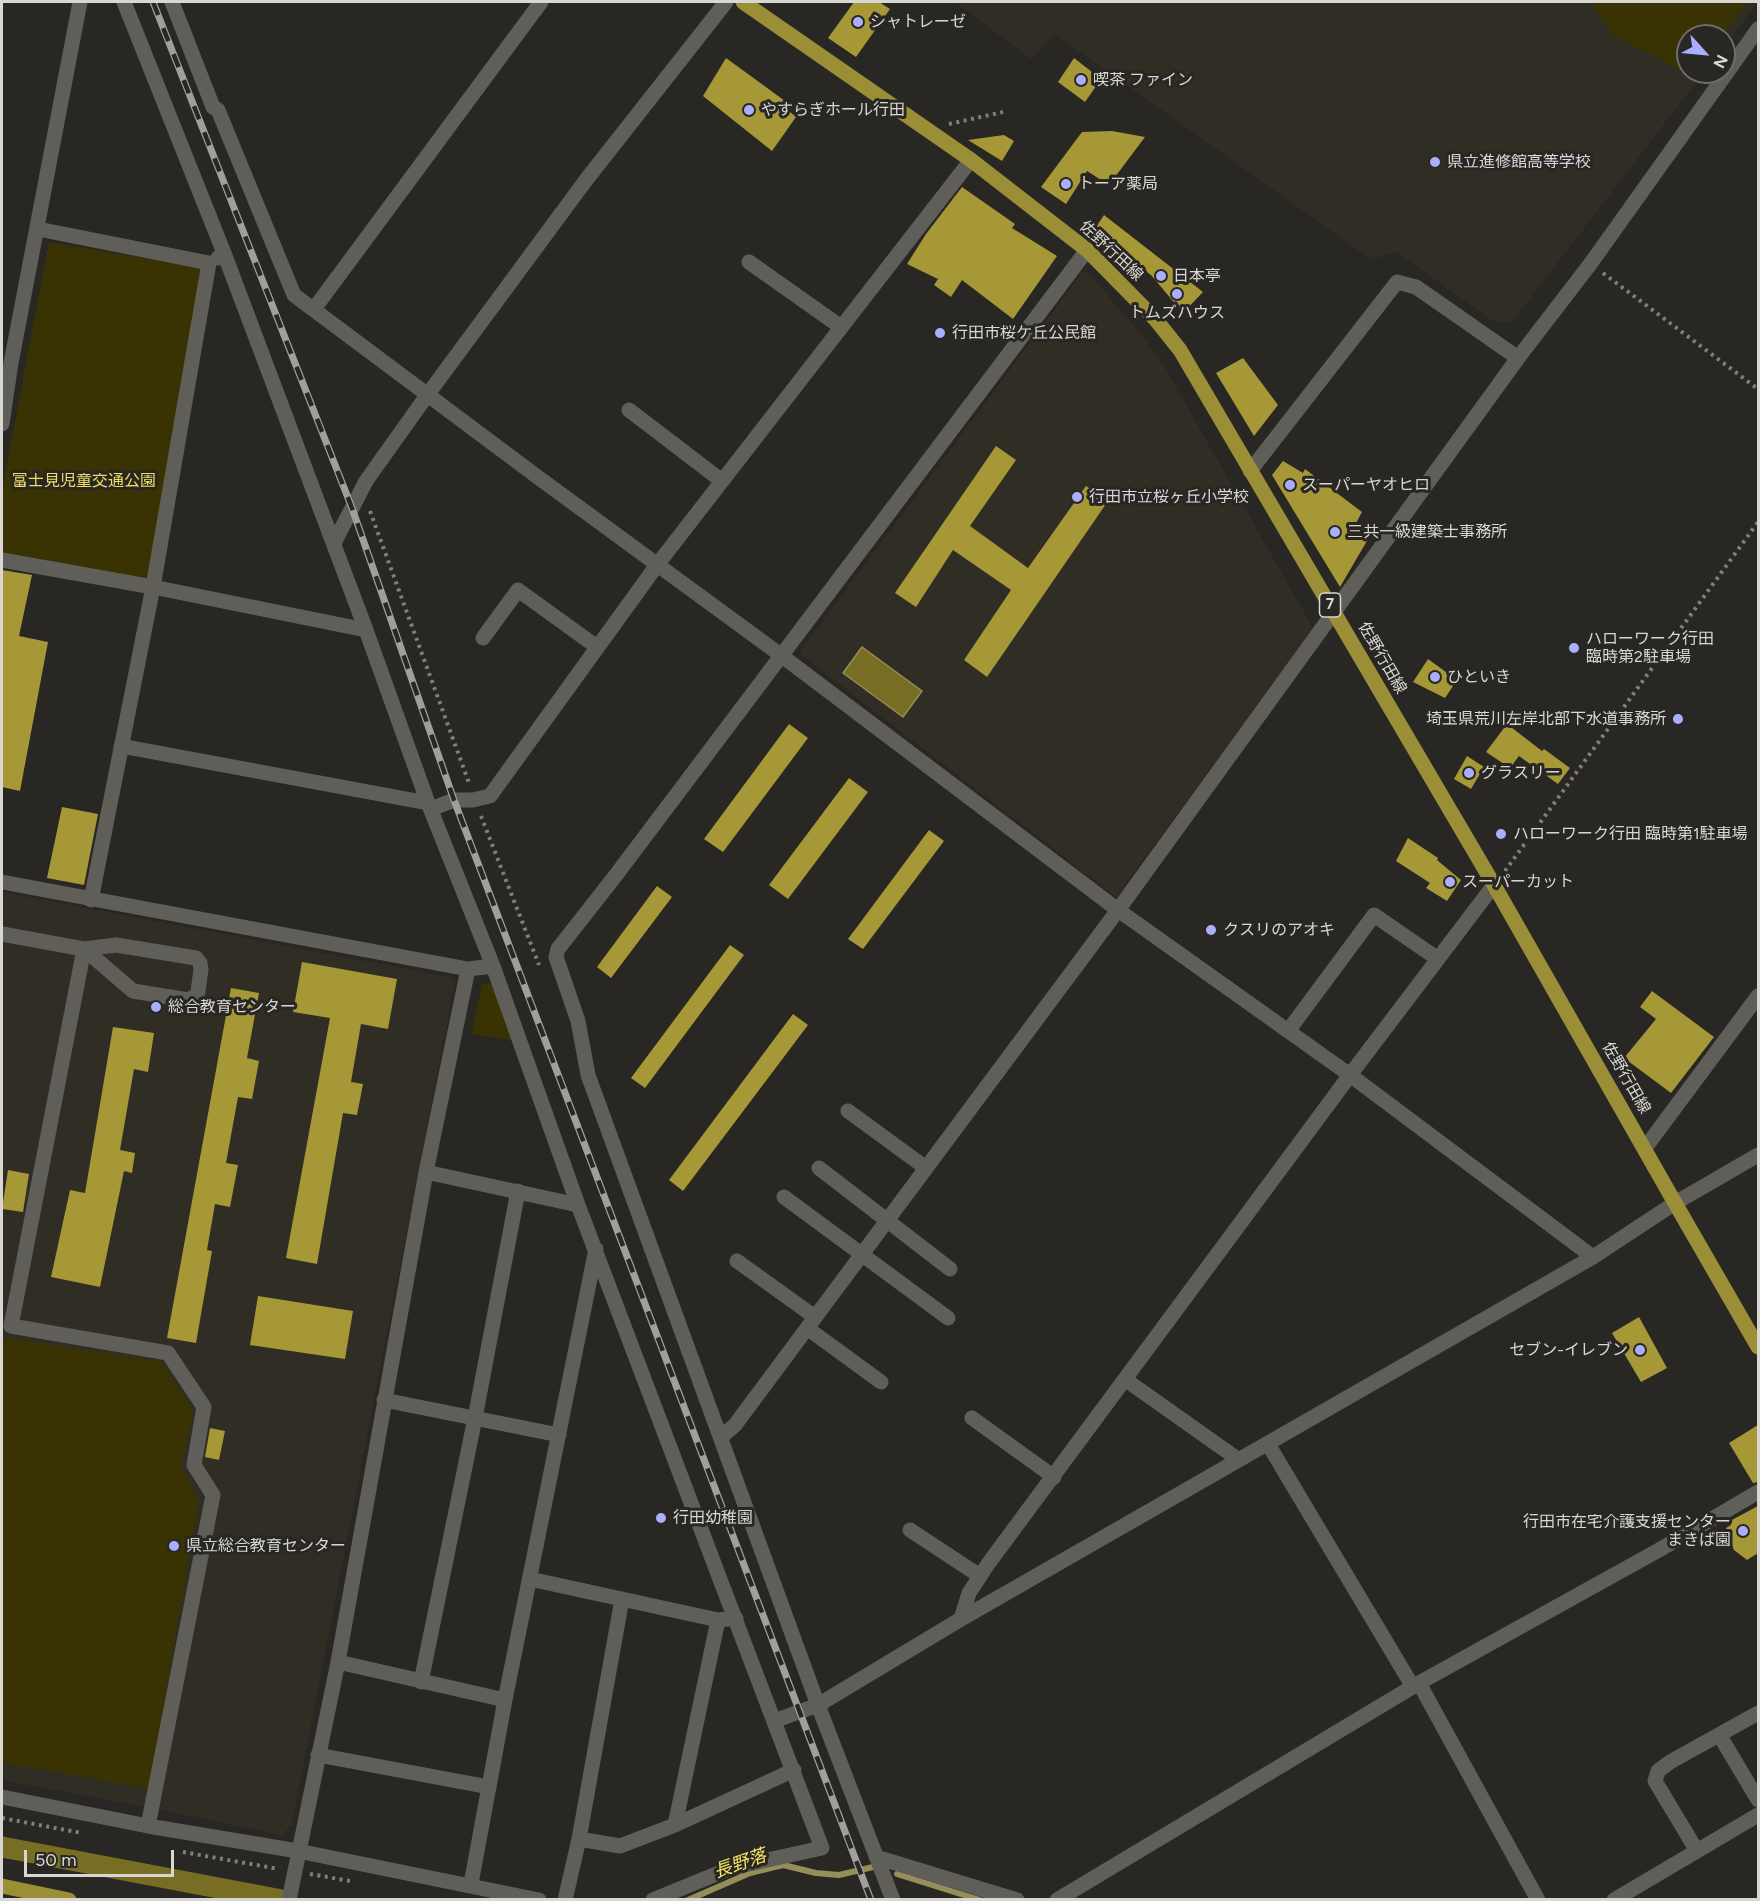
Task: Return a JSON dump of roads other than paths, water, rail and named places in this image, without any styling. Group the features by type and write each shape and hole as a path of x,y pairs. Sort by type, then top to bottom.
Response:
{"main road":[{"name":"佐野行田線","path":"742,2 927,129 1087,250 1156,320 1180,350 1494,885 1675,1203 1757,1340"},
{"path":"2,1886 69,1899"}],"street":[{"path":"2,424 6,362 38,229 80,2"},
{"path":"124,2 224,253 334,543 429,806 493,966 578,1205 597,1249 822,1848 731,1868 653,1899"},
{"path":"172,2 213,107 218,110 294,295 782,656 1118,910 1350,1075 1593,1257"},
{"path":"314,309 541,2"},
{"path":"334,543 366,481 428,394 586,180 726,2"},
{"path":"721,1437 735,1425 1118,910 1518,358 1591,263 1758,29"},
{"path":"121,746 429,806 454,800 473,800 490,796 657,565 970,160"},
{"path":"38,229 209,263 224,253"},
{"path":"892,1899 818,1704 588,1075 578,1021 556,957 558,949 782,656 1087,250"},
{"path":"749,262 841,327"},
{"path":"91,900 153,587 209,263"},
{"path":"1250,471 1397,282 1416,287 1518,358"},
{"path":"629,410 722,481"},
{"path":"2,560 153,587 366,630"},
{"path":"483,638 518,590 597,647"},
{"path":"2,882 468,969 493,966"},
{"path":"961,1619 969,1593 980,1576 1350,1075 1494,885"},
{"path":"1288,1031 1374,915 1437,959"},
{"path":"2,934 84,949 116,945 196,958 201,969 198,992 196,996 188,1000 133,991 84,949"},
{"path":"84,949 11,1326 168,1353 204,1407 194,1465 213,1495 148,1826"},
{"path":"289,1899 338,1662 426,1172 468,969"},
{"path":"1645,1148 1758,996"},
{"path":"848,1111 926,1168"},
{"path":"774,1721 818,1704 961,1619 1593,1257 1675,1203 1758,1155"},
{"path":"819,1168 950,1269"},
{"path":"426,1172 578,1205"},
{"path":"421,1682 475,1418 518,1191"},
{"path":"784,1197 948,1318"},
{"path":"471,1884 505,1700 597,1249"},
{"path":"737,1261 881,1382"},
{"path":"1126,1380 1239,1460"},
{"path":"384,1400 559,1435"},
{"path":"972,1418 1054,1478"},
{"path":"1268,1444 1416,1685 1538,1899"},
{"path":"1057,1899 1416,1685 1659,1550 1758,1492"},
{"path":"910,1530 980,1576"},
{"path":"530,1579 718,1620 736,1618"},
{"path":"565,1899 579,1839 622,1599"},
{"path":"675,1825 718,1620"},
{"path":"338,1662 505,1700"},
{"path":"1696,1851 1655,1781 1658,1771 1758,1713"},
{"path":"1720,1736 1758,1800"},
{"path":"318,1755 489,1787"},
{"path":"579,1839 620,1846 675,1825 794,1770"},
{"path":"2,1797 148,1826 298,1851 539,1899"},
{"path":"1614,1899 1758,1815"},
{"path":"876,1857 1017,1899"}],"waterway":[{"path":"2,1847 282,1900"},
{"name":"長野落","path":"688,1900 750,1873 783,1865 816,1873 839,1875 873,1867"},
{"name":"長野落","path":"897,1874 980,1900"}],"railway":[{"path":"153,2 352,508 454,800 871,1900"}],"place":[{"name":"シャトレーゼ","path":"858,22"},
{"name":"喫茶 ファイン","path":"1081,80"},
{"name":"やすらぎホール行田","path":"749,110"},
{"name":"県立進修館高等学校","path":"1435,162"},
{"name":"トーア薬局","path":"1066,184"},
{"name":"日本亭","path":"1161,276"},
{"name":"トムズハウス","path":"1177,294"},
{"name":"行田市桜ケ丘公民館","path":"940,333"},
{"name":"スーパーヤオヒロ","path":"1290,485"},
{"name":"行田市立桜ヶ丘小学校","path":"1077,497"},
{"name":"三共一級建築士事務所","path":"1335,532"},
{"name":"ハローワーク行田 臨時第2駐車場","path":"1574,648"},
{"name":"ひといき","path":"1435,677"},
{"name":"埼玉県荒川左岸北部下水道事務所","path":"1678,719"},
{"name":"グラスリー","path":"1469,773"},
{"name":"ハローワーク行田 臨時第1駐車場","path":"1501,834"},
{"name":"スーパーカット","path":"1450,882"},
{"name":"クスリのアオキ","path":"1211,930"},
{"name":"総合教育センター","path":"156,1007"},
{"name":"セブン-イレブン","path":"1640,1350"},
{"name":"行田幼稚園","path":"661,1518"},
{"name":"行田市在宅介護支援センター まきば園","path":"1743,1531"},
{"name":"県立総合教育センター","path":"174,1546"}],"park label":[{"name":"富士見児童交通公園","path":"84,481"}]}
